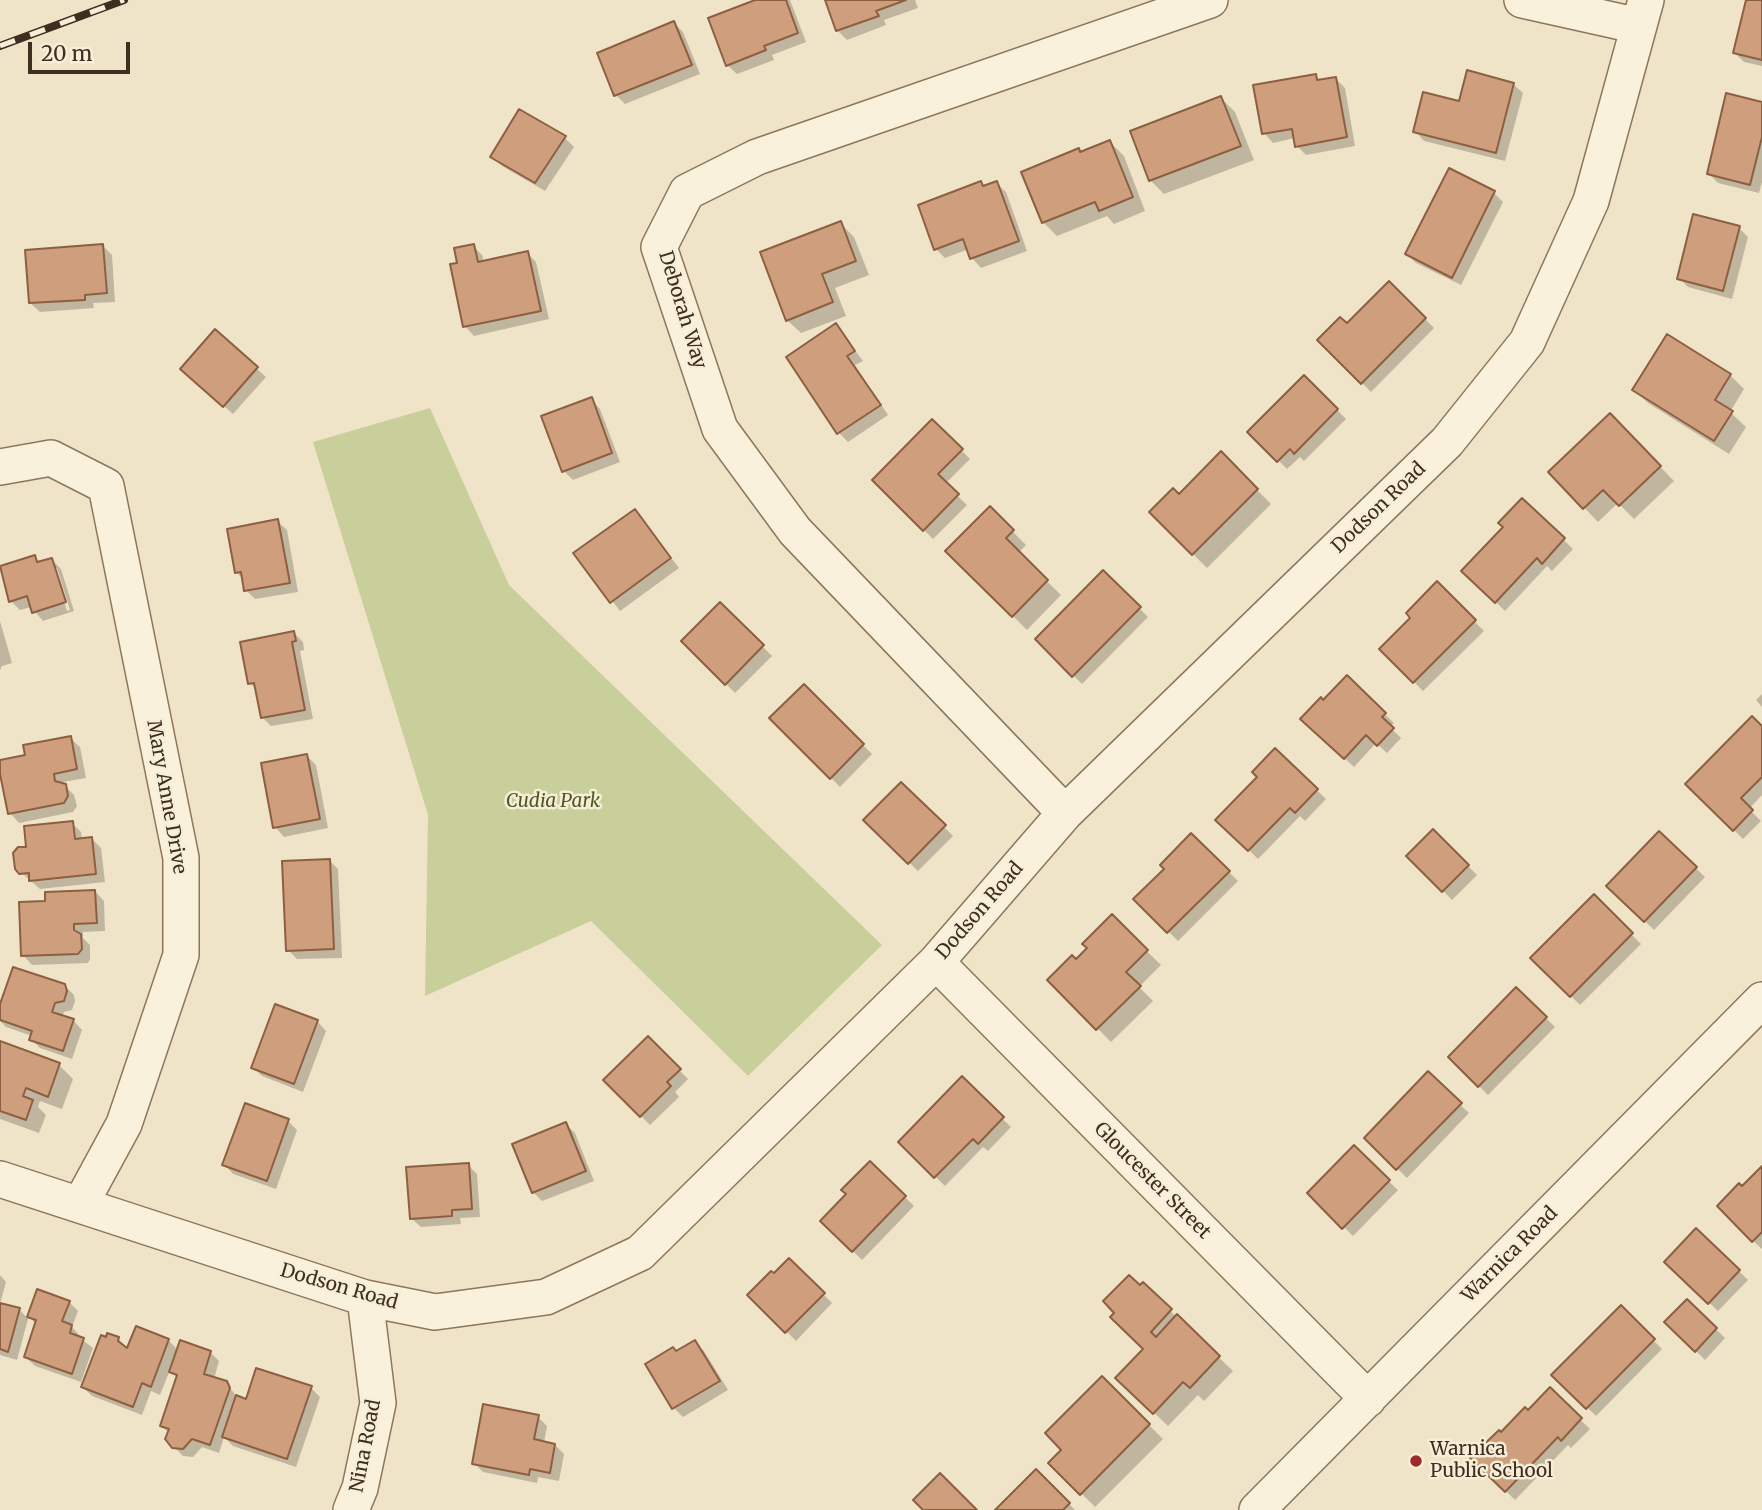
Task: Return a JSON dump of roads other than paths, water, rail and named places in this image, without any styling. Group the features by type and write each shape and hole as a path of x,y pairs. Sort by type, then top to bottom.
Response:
{"street":[{"name":"Deborah Way","path":"1065,813 795,531 720,429 659,247 687,192 757,157 1210,0"},
{"path":"1522,0 1643,13"},
{"name":"Dodson Road","path":"0,1180 365,1298 435,1312 546,1297 640,1253 936,962 1065,813 1447,442 1527,342 1591,201 1643,13"},
{"name":"Mary Anne Drive","path":"0,467 51,458 106,486 181,858 181,955 124,1124 80,1205"},
{"name":"Gloucester Street","path":"936,962 1368,1399"},
{"name":"Warnica Road","path":"1256,1510 1762,1000"},
{"name":"Nina Road","path":"352,1510 360,1488 378,1403 365,1298"}],"railway":[{"path":"0,46 124,0"}],"place":[{"name":"Warnica Public School","path":"1416,1461"}],"park label":[{"name":"Cudia Park","path":"553,802"}]}
